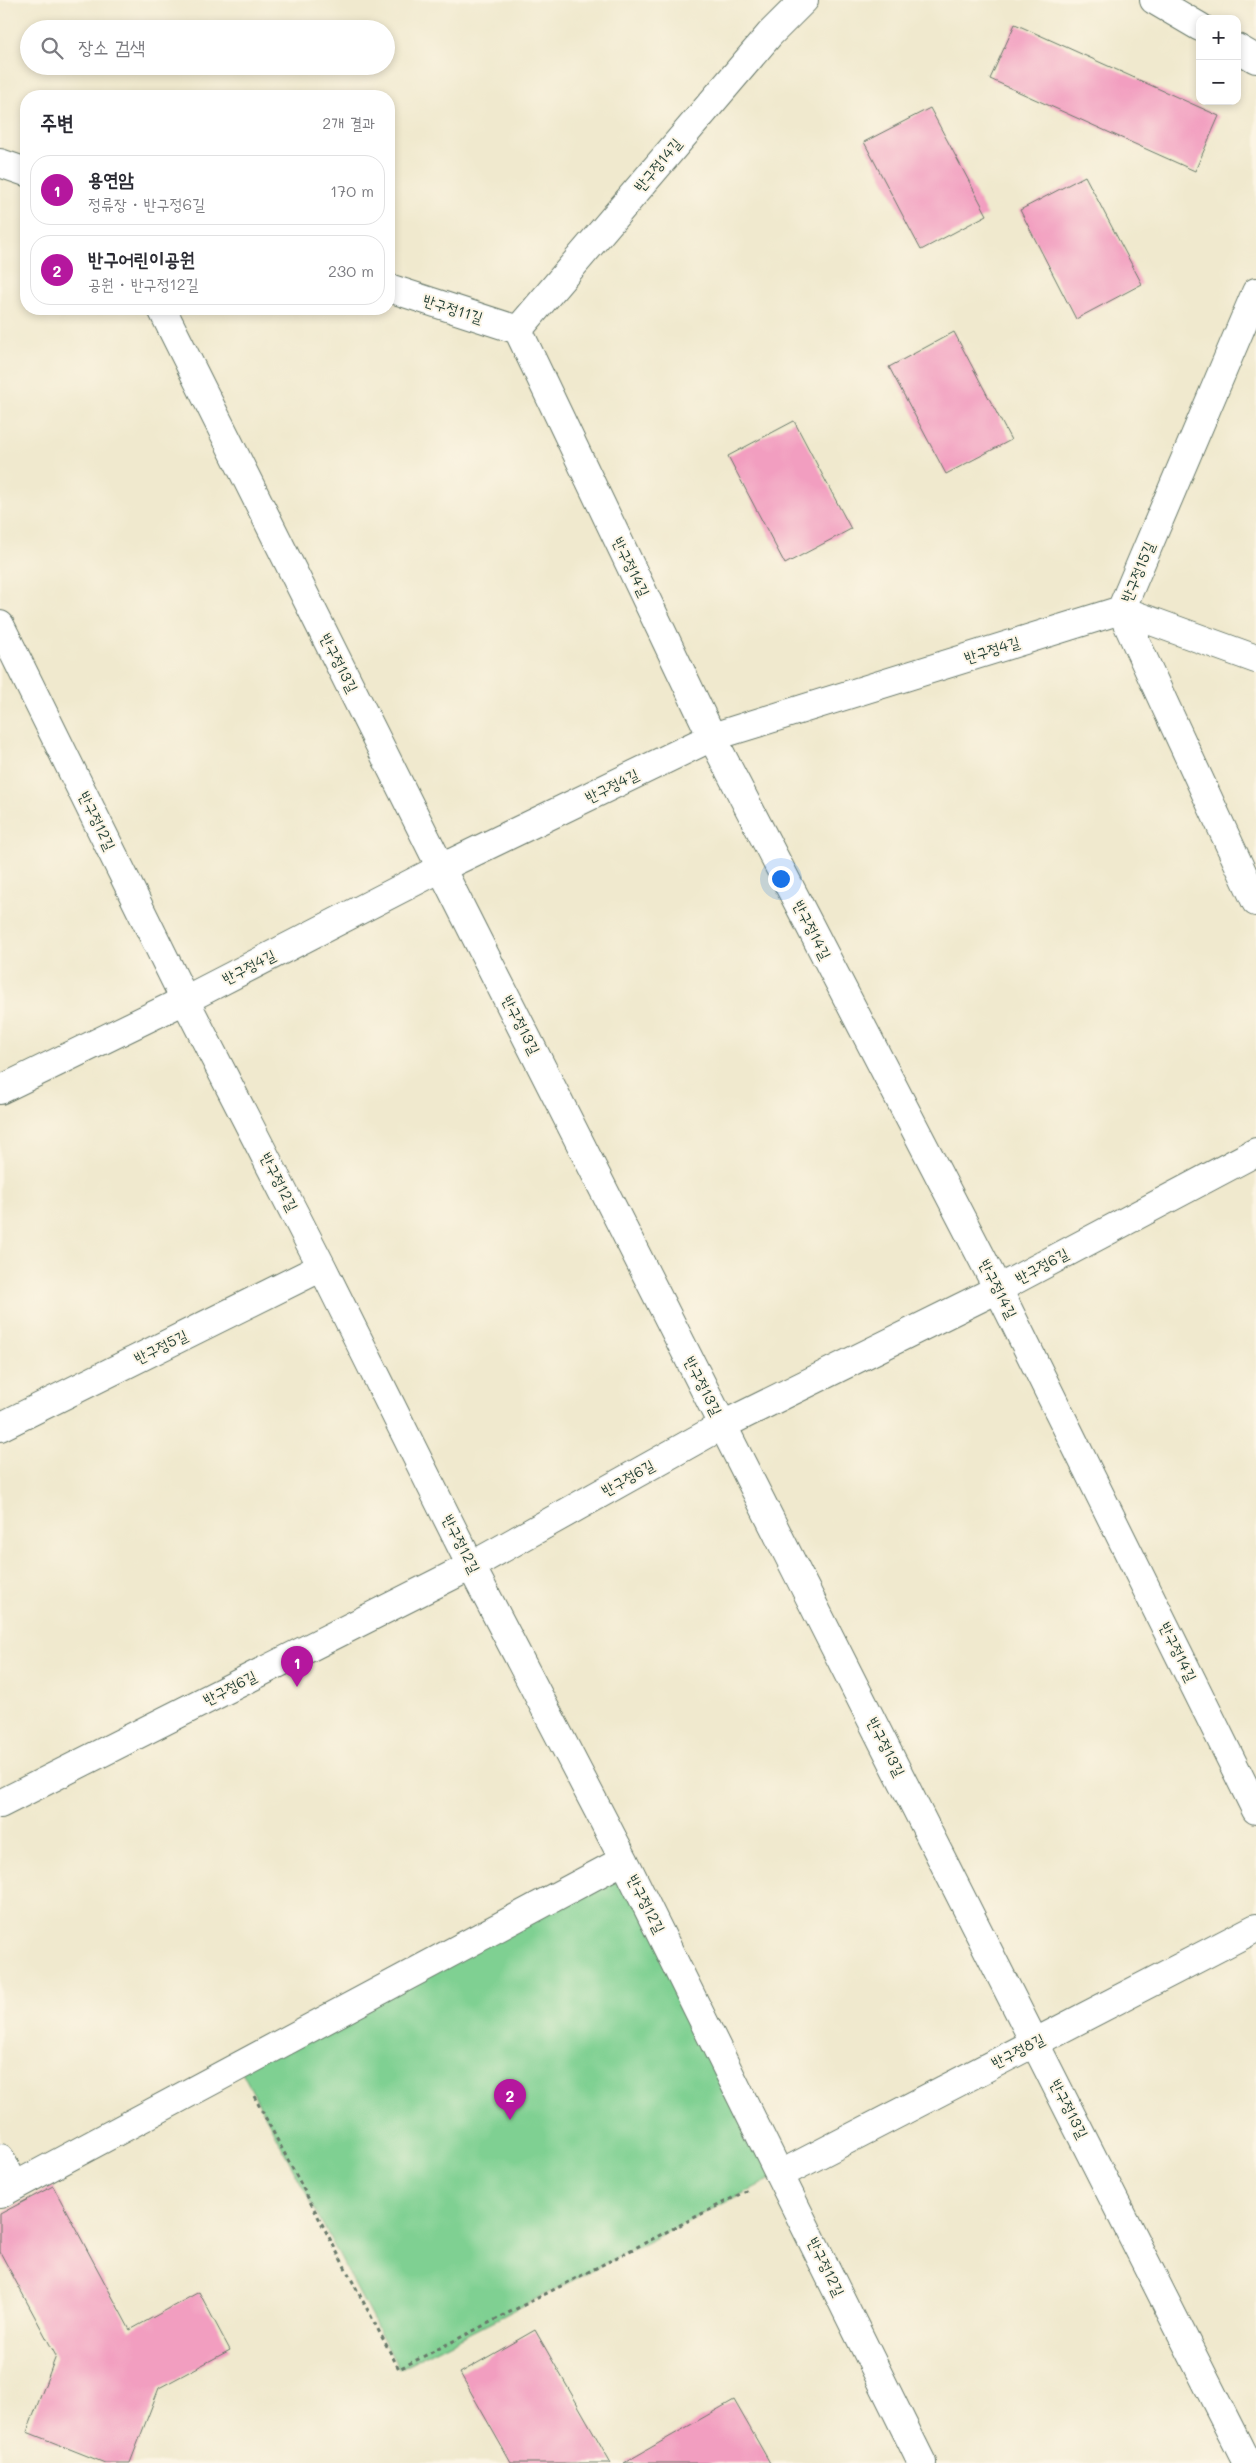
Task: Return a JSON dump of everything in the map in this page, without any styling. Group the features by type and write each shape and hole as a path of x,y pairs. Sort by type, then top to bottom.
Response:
{"street":[{"name":"반구정14길","path":"804,0 770,34 518,330 712,738 998,1289 1256,1810"},
{"path":"1154,0 1196,25"},
{"path":"1241,50 1256,59"},
{"path":"0,163 20,170"},
{"name":"반구정11길","path":"395,290 518,330"},
{"name":"반구정15길","path":"1256,292 1121,610 1256,902"},
{"name":"반구정13길","path":"165,315 441,868 1246,2463"},
{"path":"1121,610 1256,659"},
{"name":"반구정4길","path":"0,1090 185,1000 441,868 712,738 1121,610"},
{"name":"반구정12길","path":"2,634 185,1000 322,1266 471,1566 624,1860 781,2174 922,2463"},
{"name":"반구정6길","path":"0,1804 471,1566 723,1425 998,1289 1256,1152"},
{"name":"반구정5길","path":"0,1427 322,1266"},
{"path":"0,2158 8,2190 624,1860"},
{"name":"반구정8길","path":"781,2174 1256,1928"}],"path":[{"path":"238,2066 399,2369 781,2174"}],"green space":[{"path":"624,1860 781,2174 399,2369 239,2066"}],"building":[{"path":"1015,24 1219,116 1195,171 990,79"},
{"path":"930,108 987,215 921,250 864,142"},
{"path":"1085,176 1142,284 1076,319 1020,210"},
{"path":"954,332 1011,440 946,474 889,367"},
{"path":"794,421 851,529 785,564 728,456"},
{"path":"53,2186 130,2330 199,2292 230,2350 159,2388 130,2463 105,2463 27,2432 56,2356 0,2252 0,2214"},
{"path":"535,2330 611,2463 511,2463 460,2373"},
{"path":"734,2400 770,2463 624,2463"}],"place":[{"name":"용연암","path":"297,1687"},
{"name":"반구어린이공원","path":"510,2120"}]}
